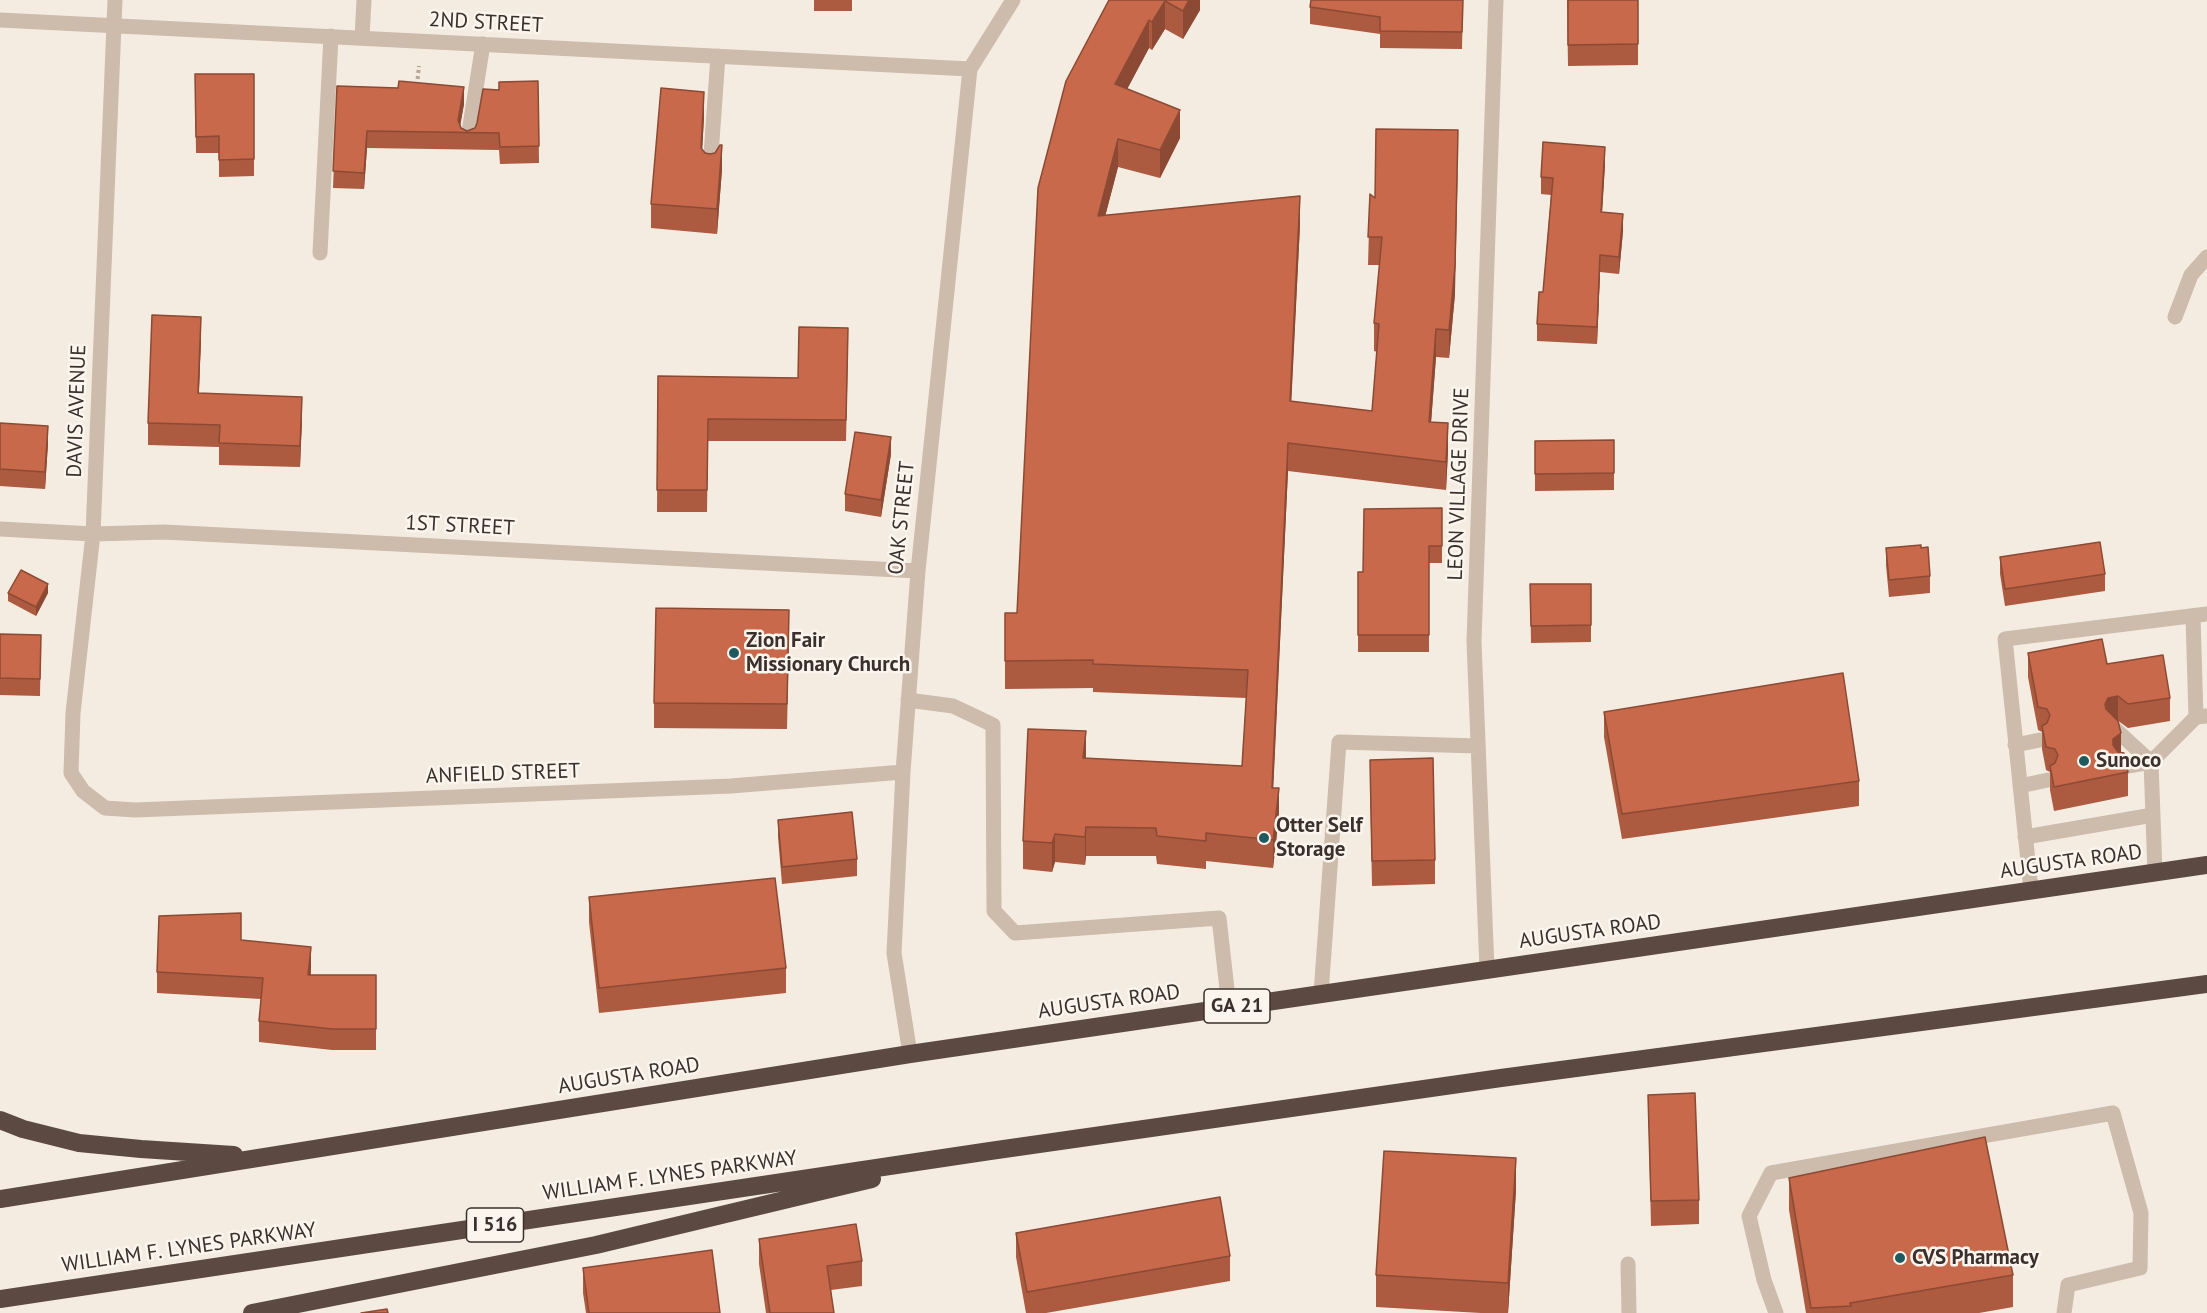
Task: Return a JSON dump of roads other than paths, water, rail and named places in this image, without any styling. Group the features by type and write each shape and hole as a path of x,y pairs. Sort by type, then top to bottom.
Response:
{"highway":[{"name":"AUGUSTA ROAD","path":"269,1157 910,1054 2207,865"},
{"path":"252,1313 596,1245 990,1151 1524,1075 2207,984"},
{"path":"0,1120 23,1129 79,1143 269,1157"},
{"name":"WILLIAM F. LYNES PARKWAY","path":"0,1299 990,1151"},
{"path":"0,1199 269,1157"}],"street":[{"name":"DAVIS AVENUE","path":"105,808 83,791 71,773 73,713 93,534 115,0"},
{"path":"362,38 364,0"},
{"name":"OAK STREET","path":"910,1054 894,953 903,772 918,571 970,69 1013,0"},
{"name":"LEON VILLAGE DRIVE","path":"1487,970 1474,642 1496,0"},
{"name":"2ND STREET","path":"0,20 970,69"},
{"path":"320,253 331,36"},
{"path":"468,138 483,44"},
{"path":"710,169 718,56"},
{"path":"2175,316 2191,275 2207,257"},
{"name":"1ST STREET","path":"0,529 93,534 164,532 918,571"},
{"path":"2031,890 2005,639 2200,615 2201,716 2151,762 2122,767"},
{"path":"908,700 953,706 993,725 994,911 1015,933 1219,918 1229,1007"},
{"path":"2115,729 2151,762 2155,872"},
{"path":"2015,745 2040,740"},
{"path":"1321,994 1339,742 1478,746"},
{"name":"ANFIELD STREET","path":"105,808 135,810 719,787 903,772"},
{"path":"2020,786 2048,780"},
{"path":"2025,837 2153,815"},
{"path":"1776,1313 1764,1280 1749,1216 1771,1173 2113,1113 2141,1213 2140,1268 2068,1285 2064,1313"},
{"path":"1628,1264 1629,1313"}],"place":[{"name":"Zion Fair Missionary Church","path":"734,653"},
{"name":"Sunoco","path":"2084,761"},
{"name":"Otter Self Storage","path":"1264,838"},
{"name":"CVS Pharmacy","path":"1900,1258"}]}
